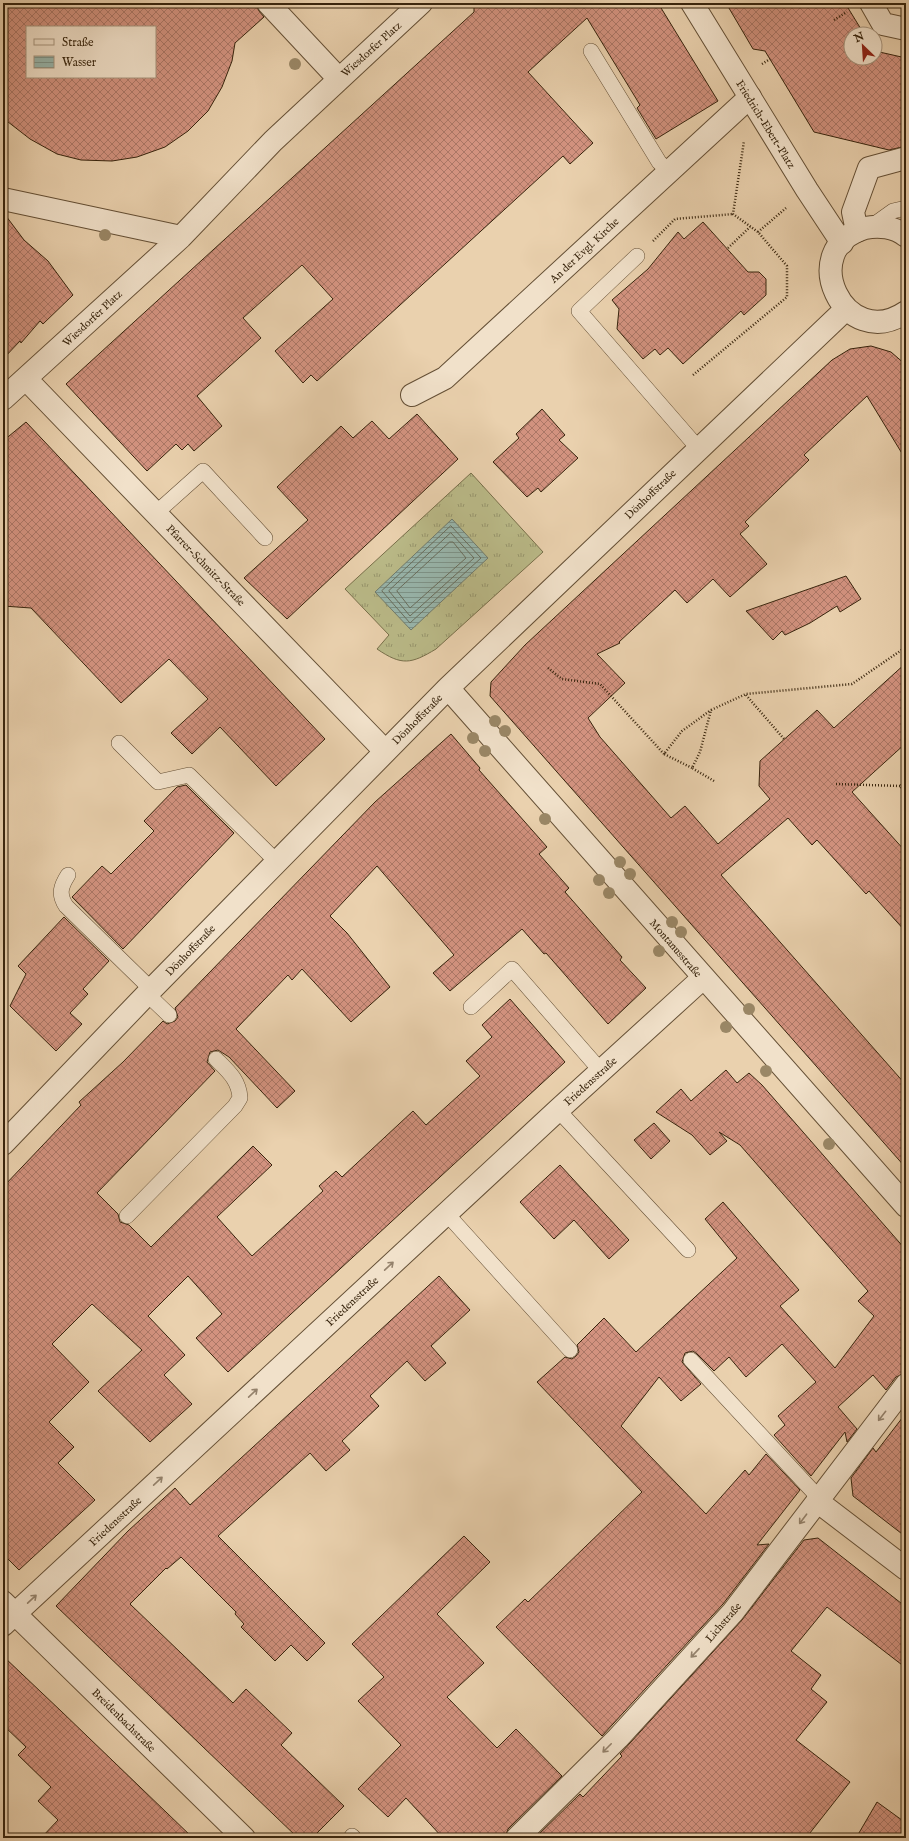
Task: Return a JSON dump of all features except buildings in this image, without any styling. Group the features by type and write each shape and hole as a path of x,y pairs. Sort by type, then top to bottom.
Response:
{"street":[{"name":"Wiesdorfer Platz","path":"268,3 339,79"},
{"name":"Wiesdorfer Platz","path":"3,399 181,236 272,141 421,3"},
{"name":"Friedrich-Ebert-Platz","path":"692,3 807,190 857,233"},
{"path":"871,3 883,24 906,29"},
{"name":"An der Evgl. Kirche","path":"412,396 445,378 750,97"},
{"path":"857,233 853,212 869,168 906,158"},
{"path":"3,199 181,236"},
{"path":"906,236 888,227 857,233 835,252 831,267 831,282 836,297 846,309 859,317 875,321 890,319 906,312"},
{"name":"Dönhoffstraße","path":"3,1144 276,862 448,688 698,448 846,309"},
{"name":"Pfarrer-Schmitz-Straße","path":"26,379 385,751"},
{"name":"Montanusstraße","path":"448,688 906,1206"},
{"name":"Friedensstraße","path":"7,1613 703,978"},
{"name":"Lichstraße","path":"517,1838 618,1738 733,1612 906,1385"},
{"path":"818,1499 906,1569"},
{"name":"Breidenbachstraße","path":"7,1613 244,1838"}],"lane":[{"path":"591,51 659,162 669,172"},
{"path":"857,233 893,211 906,208"},
{"path":"637,256 579,311 698,448"},
{"path":"156,513 203,471 265,538"},
{"path":"119,743 158,782 189,775 276,862"},
{"path":"68,875 60,892 61,900 150,992 169,1015"},
{"path":"471,1007 512,969 601,1071"},
{"path":"126,1216 235,1106 240,1098 237,1083 231,1074 216,1059"},
{"path":"558,1110 688,1250"},
{"path":"446,1213 570,1350"},
{"path":"691,1360 818,1499"}],"path":[{"path":"733,214 750,97"},
{"path":"758,232 786,208"},
{"path":"637,256 674,219 733,214 758,232 787,266 787,297 693,375"},
{"path":"728,248 750,227"},
{"path":"664,754 682,730 711,710 746,694 852,684 906,647"},
{"path":"548,668 562,679 600,684 664,754 714,781"},
{"path":"746,694 784,739"},
{"path":"692,768 700,752 711,710"},
{"path":"836,784 900,786 906,781"},
{"path":"900,786 906,793"}],"green space":[{"path":"471,473 543,552 436,649 420,658 413,660 406,661 393,658 377,649 389,635 345,589"}],"water":[{"path":"452,519 488,558 411,630 375,592"}]}
